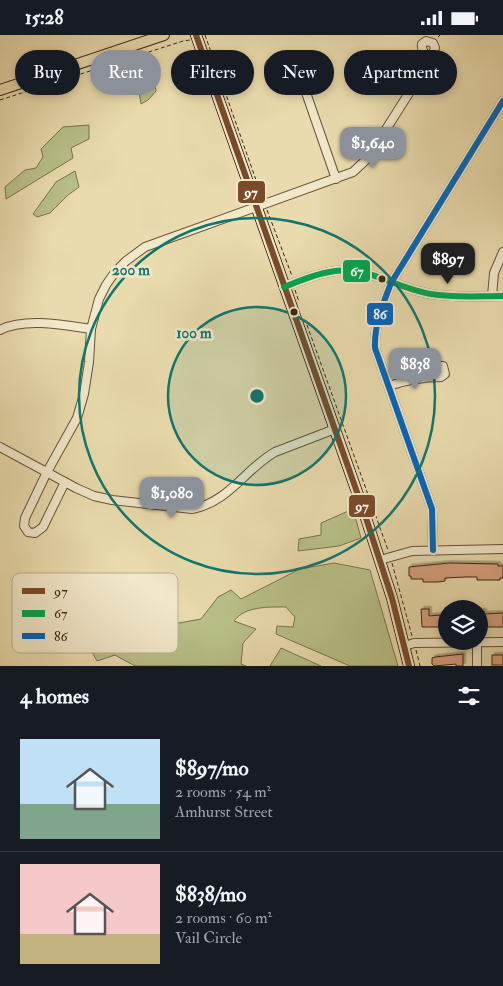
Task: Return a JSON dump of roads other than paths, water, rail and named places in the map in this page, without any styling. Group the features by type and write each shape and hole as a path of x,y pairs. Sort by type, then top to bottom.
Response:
{"main road":[{"path":"0,90 164,35"},
{"path":"202,36 289,285 335,429 385,558 409,644 409,666"}],"street":[{"path":"307,95 336,179"},
{"path":"65,482 43,527 39,532 28,532 24,522 46,472 77,418 89,363 91,329 97,306 106,285 115,272 135,253 162,240 353,172 368,158 408,95"},
{"path":"433,550 432,509 375,348 375,339 381,309 391,283 503,101"},
{"path":"492,296 494,273 503,252"},
{"path":"289,285 324,273 346,271 368,274 411,290 432,294 453,297 503,296"},
{"path":"0,329 17,324 44,323 91,329"},
{"path":"389,387 409,380 432,376"},
{"path":"0,447 94,496 178,509 192,509 204,507 224,496 266,457 335,429"},
{"path":"385,558 412,551 503,549"},
{"path":"488,642 503,641"},
{"path":"409,644 438,643"},
{"path":"476,650 477,666"}]}
